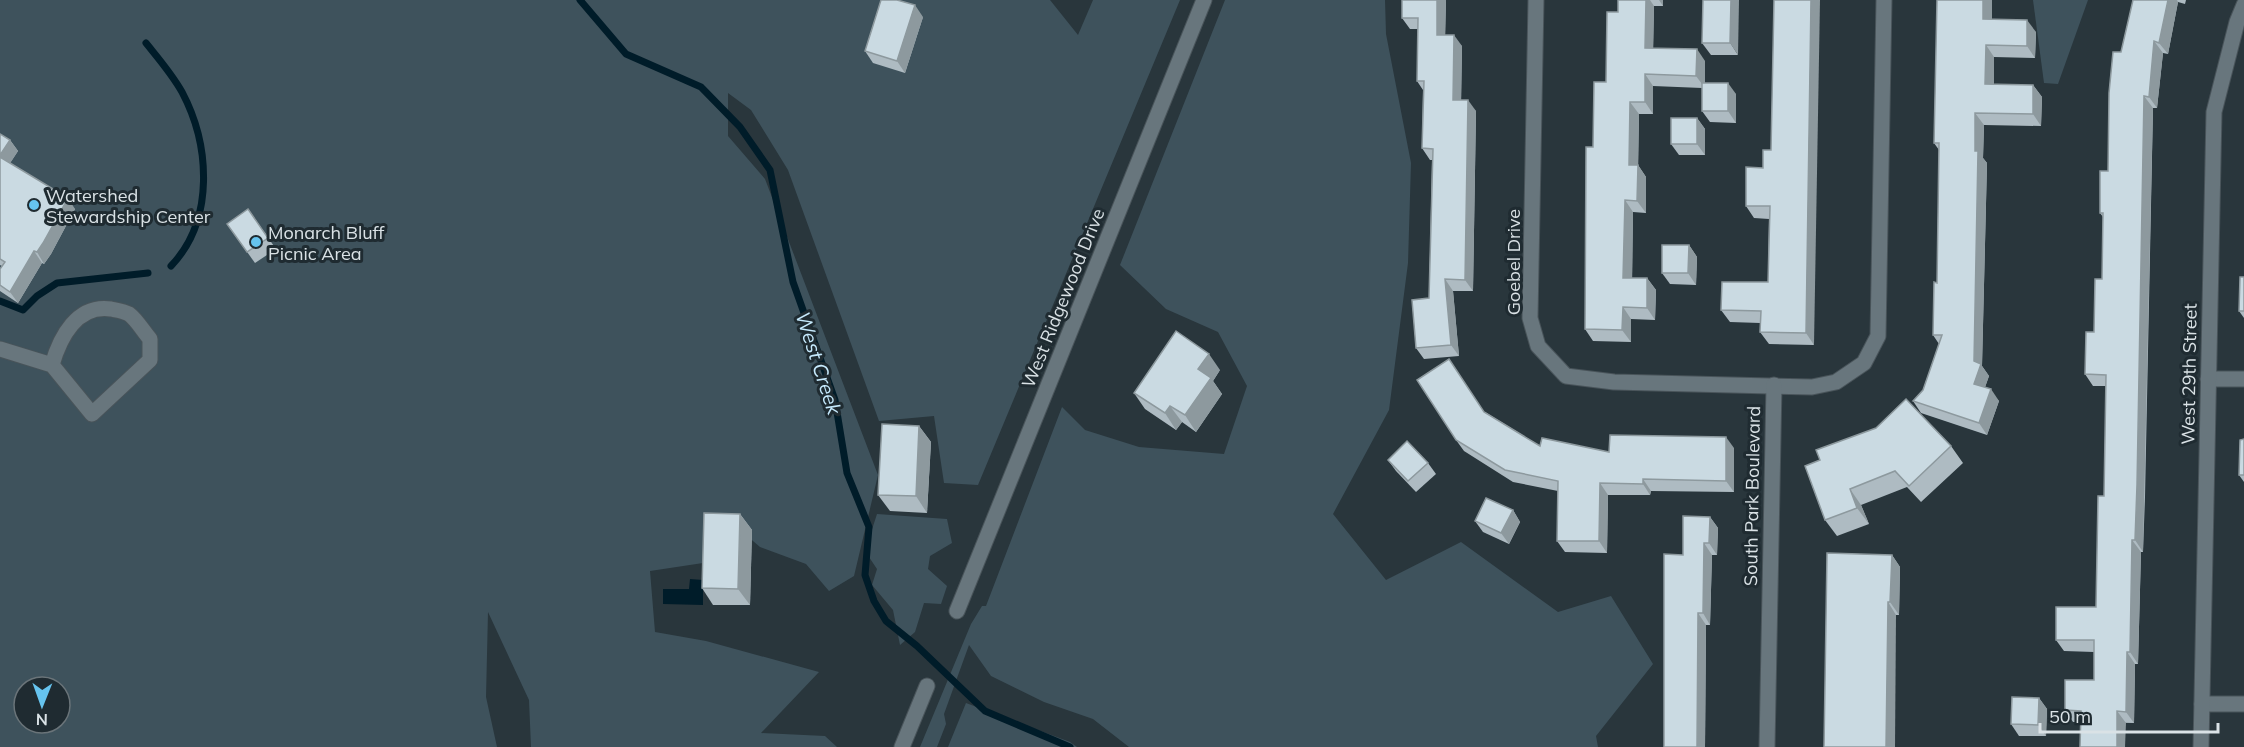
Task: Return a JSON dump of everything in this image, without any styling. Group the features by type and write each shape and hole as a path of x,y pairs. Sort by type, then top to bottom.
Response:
{"street":[{"name":"West Ridgewood Drive","path":"957,611 1204,0"},
{"name":"Goebel Drive","path":"1536,0 1530,318 1538,346 1566,376 1614,382 1774,385"},
{"name":"South Park Boulevard","path":"1767,747 1774,385 1812,387 1836,382 1864,363 1878,336 1884,0"},
{"name":"West 29th Street","path":"2201,747 2214,112 2244,5"},
{"path":"0,349 52,365 92,414 150,360 150,339 127,312 108,308 91,309 76,319 65,332 52,365"},
{"path":"2208,379 2244,379"},
{"path":"902,747 927,686"},
{"path":"2202,704 2244,704"}],"shaded area":[{"path":"0,0 1050,0 1078,35 1093,0 1180,0 978,485 944,483 934,416 879,421 788,170 751,110 728,93 728,136 765,179 878,475 854,576 829,591 806,564 760,547 732,523 703,563 650,571 655,632 706,641 819,672 761,733 825,736 837,747 531,747 529,700 488,612 486,697 497,747 0,747"},
{"path":"1225,0 1385,0 1386,34 1411,163 1408,263 1389,410 1333,514 1386,580 1461,542 1558,612 1611,596 1653,664 1596,736 1598,747 1129,747 1093,719 1044,702 991,676 969,645 944,714 946,724 937,747 920,747 971,624 982,606 986,606 1062,407 1085,430 1139,447 1224,454 1247,386 1218,332 1166,309 1120,265"},
{"path":"2033,0 2088,0 2058,84 2044,83"},
{"path":"877,514 947,519 952,543 930,556 928,569 947,586 941,604 924,603 915,632 900,645 893,610 872,585 877,569 865,551"},
{"path":"690,579 703,580 703,605 663,604 663,589 689,589"},
{"path":"966,703 1070,742 1077,747 948,747"}],"building":[{"path":"881,0 897,0 915,5 897,61 865,51"},
{"path":"1402,0 1437,0 1437,35 1454,35 1453,100 1468,100 1465,280 1445,279 1451,345 1416,348 1412,300 1429,298 1433,149 1422,148 1424,81 1417,81 1418,18 1402,18"},
{"path":"1618,0 1646,0 1645,48 1697,49 1696,76 1645,74 1645,102 1630,102 1629,165 1638,165 1637,201 1625,200 1623,278 1647,278 1647,308 1623,307 1622,330 1585,329 1586,147 1593,147 1594,82 1606,82 1607,12 1618,12"},
{"path":"1703,0 1731,0 1730,43 1702,43"},
{"path":"1774,0 1811,0 1806,333 1760,332 1761,311 1721,310 1722,282 1768,282 1770,206 1746,206 1746,167 1763,168 1763,150 1771,150"},
{"path":"1937,0 1983,0 1983,19 2027,20 2027,46 1986,45 1985,84 2033,85 2033,114 1975,113 1975,151 1978,151 1974,361 1981,364 1974,384 1991,389 1979,423 1913,401 1923,390 1942,335 1933,335 1934,282 1937,283 1939,143 1934,143"},
{"path":"2133,0 2168,0 2159,43 2154,41 2149,97 2144,96 2137,485 2135,540 2132,540 2130,652 2127,652 2126,712 2117,711 2117,747 2080,747 2081,711 2065,710 2065,680 2094,680 2094,640 2056,640 2056,607 2096,607 2098,496 2104,496 2106,375 2085,374 2086,332 2094,332 2095,279 2102,279 2103,213 2100,213 2100,171 2108,171 2109,93 2113,52 2121,52"},
{"path":"1702,83 1728,83 1728,111 1702,111"},
{"path":"1671,118 1697,118 1697,144 1671,144"},
{"path":"0,134 10,140 0,155"},
{"name":"Watershed Stewardship Center","path":"0,157 68,198 43,243 37,252 34,251 10,292 0,285 0,269 5,262 0,259"},
{"path":"248,209 268,238 247,252 227,224"},
{"path":"1662,245 1689,245 1688,273 1662,273"},
{"path":"2240,277 2244,277 2244,311 2239,311"},
{"path":"1176,331 1209,354 1198,369 1211,378 1185,415 1170,406 1165,413 1134,393"},
{"path":"1449,359 1484,412 1540,446 1542,438 1609,452 1610,435 1726,437 1726,481 1643,479 1643,484 1600,483 1599,541 1557,541 1558,481 1505,470 1456,440 1417,380"},
{"path":"1906,399 1951,446 1909,486 1895,471 1850,489 1857,508 1825,520 1805,466 1820,460 1816,450 1876,428"},
{"path":"882,424 919,426 916,496 878,495"},
{"path":"2244,439 2244,475 2239,475 2240,440"},
{"path":"1407,441 1428,463 1408,481 1388,460"},
{"path":"1486,498 1513,510 1501,533 1475,521"},
{"path":"704,513 740,514 738,589 702,588"},
{"path":"1683,516 1710,517 1709,543 1704,543 1703,613 1698,613 1697,747 1664,747 1664,554 1683,555"},
{"path":"1827,553 1892,555 1890,602 1888,602 1886,747 1824,747"},
{"path":"2012,697 2039,698 2038,725 2011,724"}],"waterway":[{"name":"West Creek","path":"580,0 626,54 701,87 740,127 770,170 793,282 835,400 847,473 869,527 865,575 874,601 886,621 917,646 985,711 1070,747"},
{"path":"146,43 182,92 198,135 202,158 204,182 195,227 185,247 171,266"},
{"path":"0,301 23,310 37,296 57,283 148,273"}],"place":[{"name":"Watershed Stewardship Center","path":"34,205"},
{"name":"Monarch Bluff Picnic Area","path":"256,242"}]}
